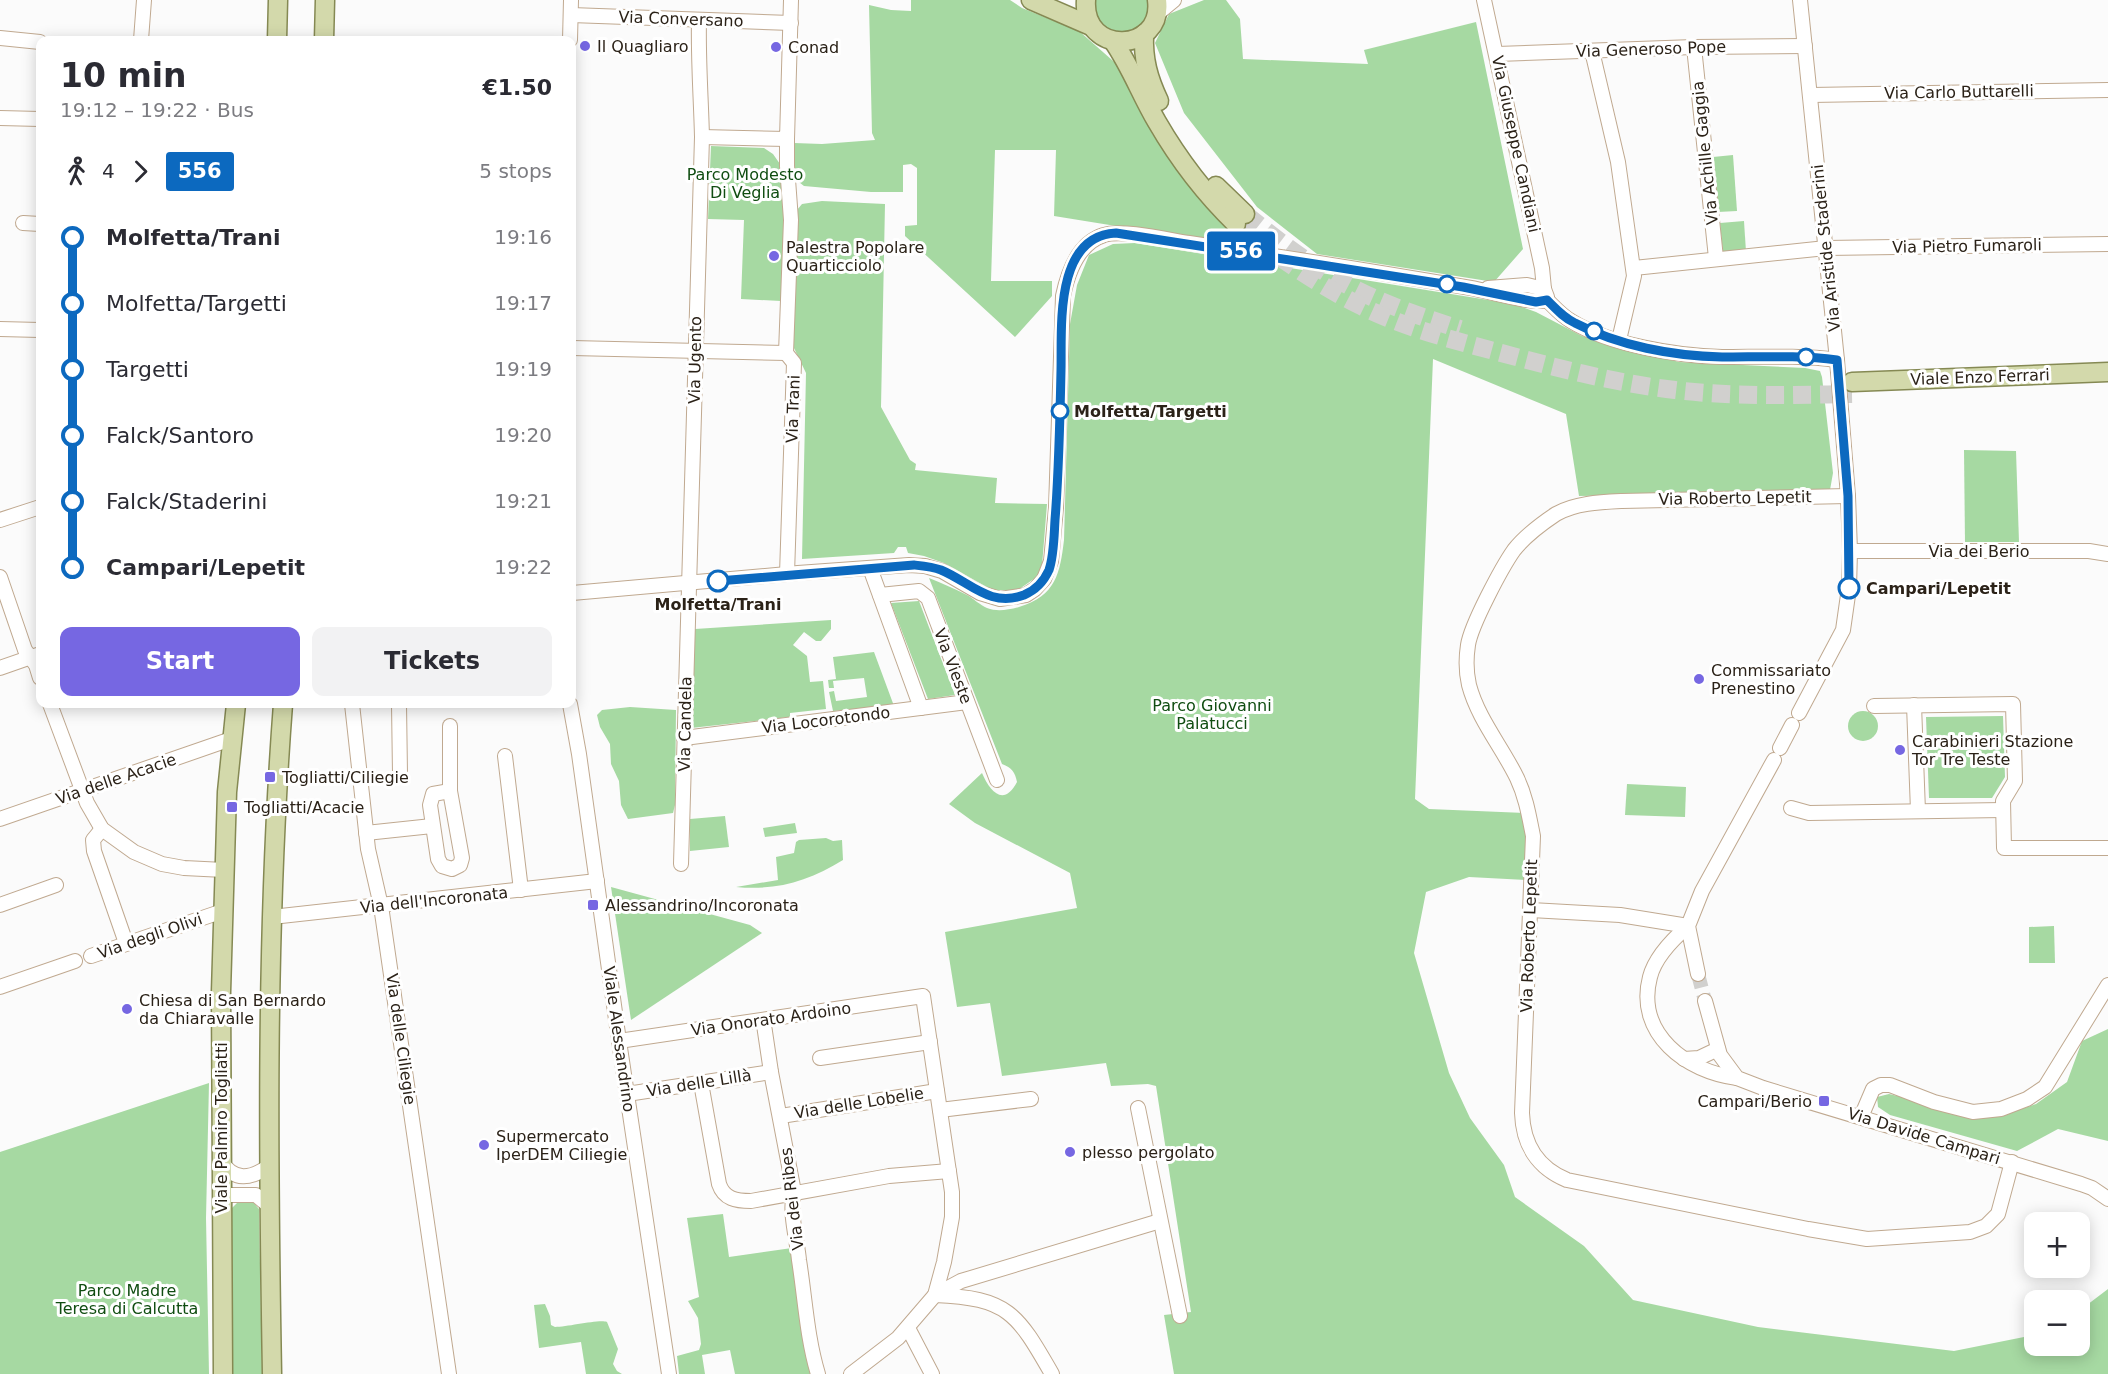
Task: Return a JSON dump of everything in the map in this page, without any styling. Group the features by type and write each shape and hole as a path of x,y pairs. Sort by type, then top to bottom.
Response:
{"main road":[{"path":"277,36 278,0"},
{"path":"324,36 325,0"},
{"path":"1031,0 1091,26 1101,35 1113,41 1127,42 1144,34 1153,23 1157,7"},
{"path":"1037,0 1059,3 1077,0"},
{"path":"1086,0 1087,16 1091,26"},
{"path":"1113,41 1129,65 1156,120 1182,162 1206,192 1240,219 1170,121 1147,71 1143,52 1144,34"},
{"name":"Viale Enzo Ferrari","path":"2108,372 1852,388 2108,383"},
{"name":"Viale Palmiro Togliatti","path":"223,1374 217,870 235,708"},
{"path":"272,1374 269,1166 272,917 276,794 283,708"}],"street":[{"path":"141,36 144,0"},
{"path":"570,36 571,0"},
{"name":"Via Trani","path":"787,574 794,363 786,353 791,220 787,139 791,0"},
{"path":"1157,7 1174,0"},
{"name":"Via Giuseppe Candiani","path":"1484,0 1542,268 1545,295"},
{"name":"Via Aristide Staderini","path":"1800,0 1827,248 1848,496"},
{"name":"Via Conversano","path":"571,15 790,23"},
{"name":"Via Ugento","path":"688,583 702,137 701,88 698,68 699,20"},
{"path":"0,38 36,42"},
{"name":"Via Generoso Pope","path":"1497,54 1694,47 1805,46"},
{"name":"Via Achille Gaggia","path":"1694,47 1716,258"},
{"path":"1592,51 1618,162 1634,267 1634,276 1619,340"},
{"name":"Via Carlo Buttarelli","path":"1811,95 2108,90"},
{"path":"0,118 36,119"},
{"path":"702,137 787,139"},
{"path":"23,223 36,224"},
{"path":"576,593 787,574 925,566 942,571 980,593 1000,599 1026,595 1042,582 1050,565 1056,508 1064,289 1072,265 1083,250 1099,237 1116,233 1474,289 1515,291 1536,302 1545,295 1574,323 1619,340 1660,350 1693,355 1837,360"},
{"name":"Via Pietro Fumaroli","path":"1634,267 1827,248 2108,244"},
{"path":"0,329 36,330"},
{"path":"576,348 786,353"},
{"path":"1799,712 1843,630 1849,588 1848,496"},
{"name":"Via Roberto Lepetit","path":"1848,496 1590,503 1557,513 1529,534 1514,550 1480,613 1468,642 1469,684 1476,708 1525,797 1533,836 1522,1126 1524,1136 1534,1155 1548,1171 1557,1176 1588,1185 1867,1239 1970,1232 1986,1226 1998,1214 2012,1162"},
{"path":"0,520 36,508"},
{"name":"Via dei Berio","path":"1850,551 2089,551 2108,554"},
{"path":"870,568 921,708"},
{"path":"0,577 25,650 35,656"},
{"name":"Via Candela","path":"681,864 688,583"},
{"name":"Via Vieste","path":"880,595 914,591 925,595 997,780"},
{"path":"0,668 35,656"},
{"name":"Via Locorotondo","path":"684,738 967,702"},
{"path":"1914,705 1918,811"},
{"path":"1874,706 2013,705 2015,782 2003,801 2004,848 2108,848"},
{"path":"52,708 83,791 102,829 127,847 152,860 178,867 217,870"},
{"name":"Via delle Ciliegie","path":"352,708 366,833 381,906 449,1374"},
{"path":"399,708 400,774"},
{"name":"Viale Alessandrino","path":"571,708 669,1374"},
{"name":"Via Davide Campari","path":"1792,725 1702,891 1688,926 1665,949 1655,964 1648,989 1652,1021 1660,1037 1677,1055 1718,1076 1737,1078 1763,1088 2012,1162 2092,1188 2108,1198"},
{"path":"450,726 450,791 462,855 457,867 449,869 440,864 432,826 430,799 435,793 450,791"},
{"name":"Via delle Acacie","path":"0,819 231,739"},
{"path":"505,756 521,890"},
{"path":"1791,808 1809,813 2003,810"},
{"path":"366,833 432,826"},
{"path":"102,829 93,840 93,851 126,943"},
{"name":"Via dell'Incoronata","path":"272,917 597,881"},
{"path":"0,904 56,885"},
{"path":"1531,910 1620,915 1688,926 1698,974"},
{"name":"Via degli Olivi","path":"90,956 217,913"},
{"name":"Via degli Olivi","path":"0,987 75,961"},
{"path":"1861,1117 1873,1089 1881,1085 1890,1085 1950,1107 1973,1112 2001,1109 2027,1100 2045,1087 2108,986"},
{"name":"Via Onorato Ardoino","path":"619,1041 923,996 930,1042"},
{"path":"1705,1001 1718,1049 1737,1078"},
{"name":"Via dei Ribes","path":"764,1025 794,1192 792,1200 795,1227 810,1340 818,1374"},
{"path":"820,1058 930,1042 949,1171 952,1214 944,1262 935,1295"},
{"path":"1684,1059 1699,1058 1718,1049"},
{"name":"Via delle Lillà","path":"627,1094 771,1071"},
{"path":"702,1083 718,1181 723,1193 732,1199 747,1201 896,1175 949,1171"},
{"name":"Via delle Lobelie","path":"781,1116 937,1090"},
{"path":"940,1110 1031,1099"},
{"path":"1137,1108 1180,1316"},
{"path":"221,1161 228,1170 239,1176 256,1175 269,1166"},
{"path":"221,1195 256,1194 269,1206"},
{"path":"851,1374 908,1328 935,1295 958,1282 1160,1221"},
{"path":"935,1295 979,1300 1004,1310 1024,1328 1052,1374"},
{"path":"908,1328 932,1374"}],"green space":[{"path":"911,0 1010,0 1022,8 1079,31 1120,67 1153,135 1195,194 1228,230 1257,245 1236,241 1221,243 1054,216 1056,150 995,150 991,281 1052,281 1052,296 1015,337 905,236 905,226 917,225 917,168 911,164 903,165 903,192 871,192 804,186 795,179 791,145 794,143 822,144 875,140 872,133 869,5 891,10 911,11"},
{"path":"1094,0 1148,0 1148,11 1139,27 1122,34 1104,28 1097,19"},
{"path":"1204,0 1226,0 1240,19 1243,59 1368,64 1364,50 1476,22 1523,249 1494,282 1317,254 1257,207 1184,113 1155,43 1169,14"},
{"name":"Parco Modesto Di Veglia","path":"711,146 764,148 773,154 780,164 784,220 781,301 741,299 744,220 708,219"},
{"path":"1733,155 1737,211 1718,212 1713,157"},
{"path":"822,201 885,204 881,407 910,460 916,464 915,470 997,478 995,503 1047,504 1042,566 1038,576 1018,590 992,590 944,563 908,553 906,547 898,547 894,553 802,559 806,373 793,346 797,210 802,204"},
{"path":"1744,221 1746,252 1723,254 1720,223"},
{"name":"Parco Giovanni Palatucci","path":"1135,243 1513,304 1536,312 1582,336 1679,362 1805,368 1820,371 1833,473 1830,490 1827,492 1579,496 1566,414 1433,359 1415,799 1429,809 1525,813 1526,880 1469,877 1426,892 1414,953 1449,1073 1470,1118 1504,1165 1515,1197 1584,1246 1633,1300 1758,1327 1954,1351 2024,1337 2024,1356 2090,1356 2090,1303 2108,1289 2108,1374 1174,1374 1164,1315 1191,1312 1156,1086 1148,1084 1111,1086 1106,1063 1002,1076 990,1003 957,1007 945,932 1077,908 1070,873 975,823 949,804 982,773 989,786 998,794 1007,794 1017,782 1012,771 1002,764 929,578 967,595 987,608 999,610 1015,608 1041,597 1054,582 1058,573 1064,540 1070,324 1077,285 1089,255 1113,244"},
{"path":"1964,450 2016,451 2019,542 1965,542"},
{"path":"919,601 955,695 928,699 891,603"},
{"path":"831,620 831,629 821,641 816,641 804,632 793,645 807,656 810,682 823,681 826,709 790,713 790,717 691,728 695,629"},
{"path":"874,652 894,706 833,711 829,692 834,691 836,701 867,697 864,678 833,681 834,688 829,688 828,680 836,679 833,657"},
{"path":"630,707 676,710 673,813 628,819 621,805 619,781 611,764 610,744 600,727 597,715 602,710"},
{"path":"1863,711 1874,715 1878,726 1874,737 1863,741 1852,737 1848,726 1852,715"},
{"path":"2003,716 2005,777 1992,798 1929,798 1926,717"},
{"path":"1627,784 1686,787 1685,817 1625,815"},
{"path":"725,816 729,847 690,851 690,819"},
{"path":"795,823 797,833 765,837 763,828"},
{"path":"826,838 833,841 842,840 843,860 818,874 792,883 751,888 736,887 778,880 776,857 794,853 796,842 799,840"},
{"path":"611,887 750,925 762,933 631,1020"},
{"path":"2054,926 2055,963 2029,963 2029,927"},
{"path":"2108,1029 2108,1141 2058,1129 2017,1151 1890,1115 1878,1107 1877,1097 1889,1094 2006,1114 2036,1104 2067,1082 2082,1041"},
{"name":"Parco Madre Teresa di Calcutta","path":"209,1083 206,1218 209,1374 0,1374 0,1152"},
{"path":"245,1200 254,1203 259,1209 262,1374 232,1374 231,1209 237,1203"},
{"path":"723,1214 729,1257 792,1248 812,1374 735,1374 730,1350 702,1355 705,1374 679,1374 677,1356 699,1350 701,1344 698,1318 688,1301 699,1297 687,1218"},
{"path":"545,1304 551,1325 555,1327 607,1322 618,1349 613,1364 622,1374 586,1374 581,1342 539,1348 534,1305"}],"tunnel":[{"path":"1245,214 1281,243 1336,279 1406,311 1460,329"},
{"path":"1236,224 1296,268 1344,297 1393,320 1460,342 1584,374 1652,387 1741,395 1852,394"},
{"path":"1698,974 1705,1001"}],"bus line":[{"name":"556","path":"718,581 914,565 942,571 991,597 1004,599 1016,597 1026,595 1035,589 1042,582 1048,570 1054,536 1064,289 1072,265 1083,250 1099,237 1116,233 1231,249 1463,287 1536,302 1547,300 1574,323 1605,336 1660,350 1715,357 1800,357 1837,360 1848,496 1849,588"}],"place":[{"name":"Il Quagliaro","path":"585,46"},
{"name":"Conad","path":"776,47"},
{"name":"Palestra Popolare Quarticciolo","path":"774,256"},
{"name":"Molfetta/Targetti","path":"1060,411"},
{"name":"Molfetta/Trani","path":"718,581"},
{"name":"Campari/Lepetit","path":"1849,588"},
{"name":"Commissariato Prenestino","path":"1699,679"},
{"name":"Carabinieri Stazione Tor Tre Teste","path":"1900,750"},
{"name":"Togliatti/Ciliegie","path":"270,777"},
{"name":"Togliatti/Acacie","path":"232,807"},
{"name":"Alessandrino/Incoronata","path":"593,905"},
{"name":"Chiesa di San Bernardo da Chiaravalle","path":"127,1009"},
{"name":"Campari/Berio","path":"1824,1101"},
{"name":"Supermercato IperDEM Ciliegie","path":"484,1145"},
{"name":"plesso pergolato","path":"1070,1152"}]}
